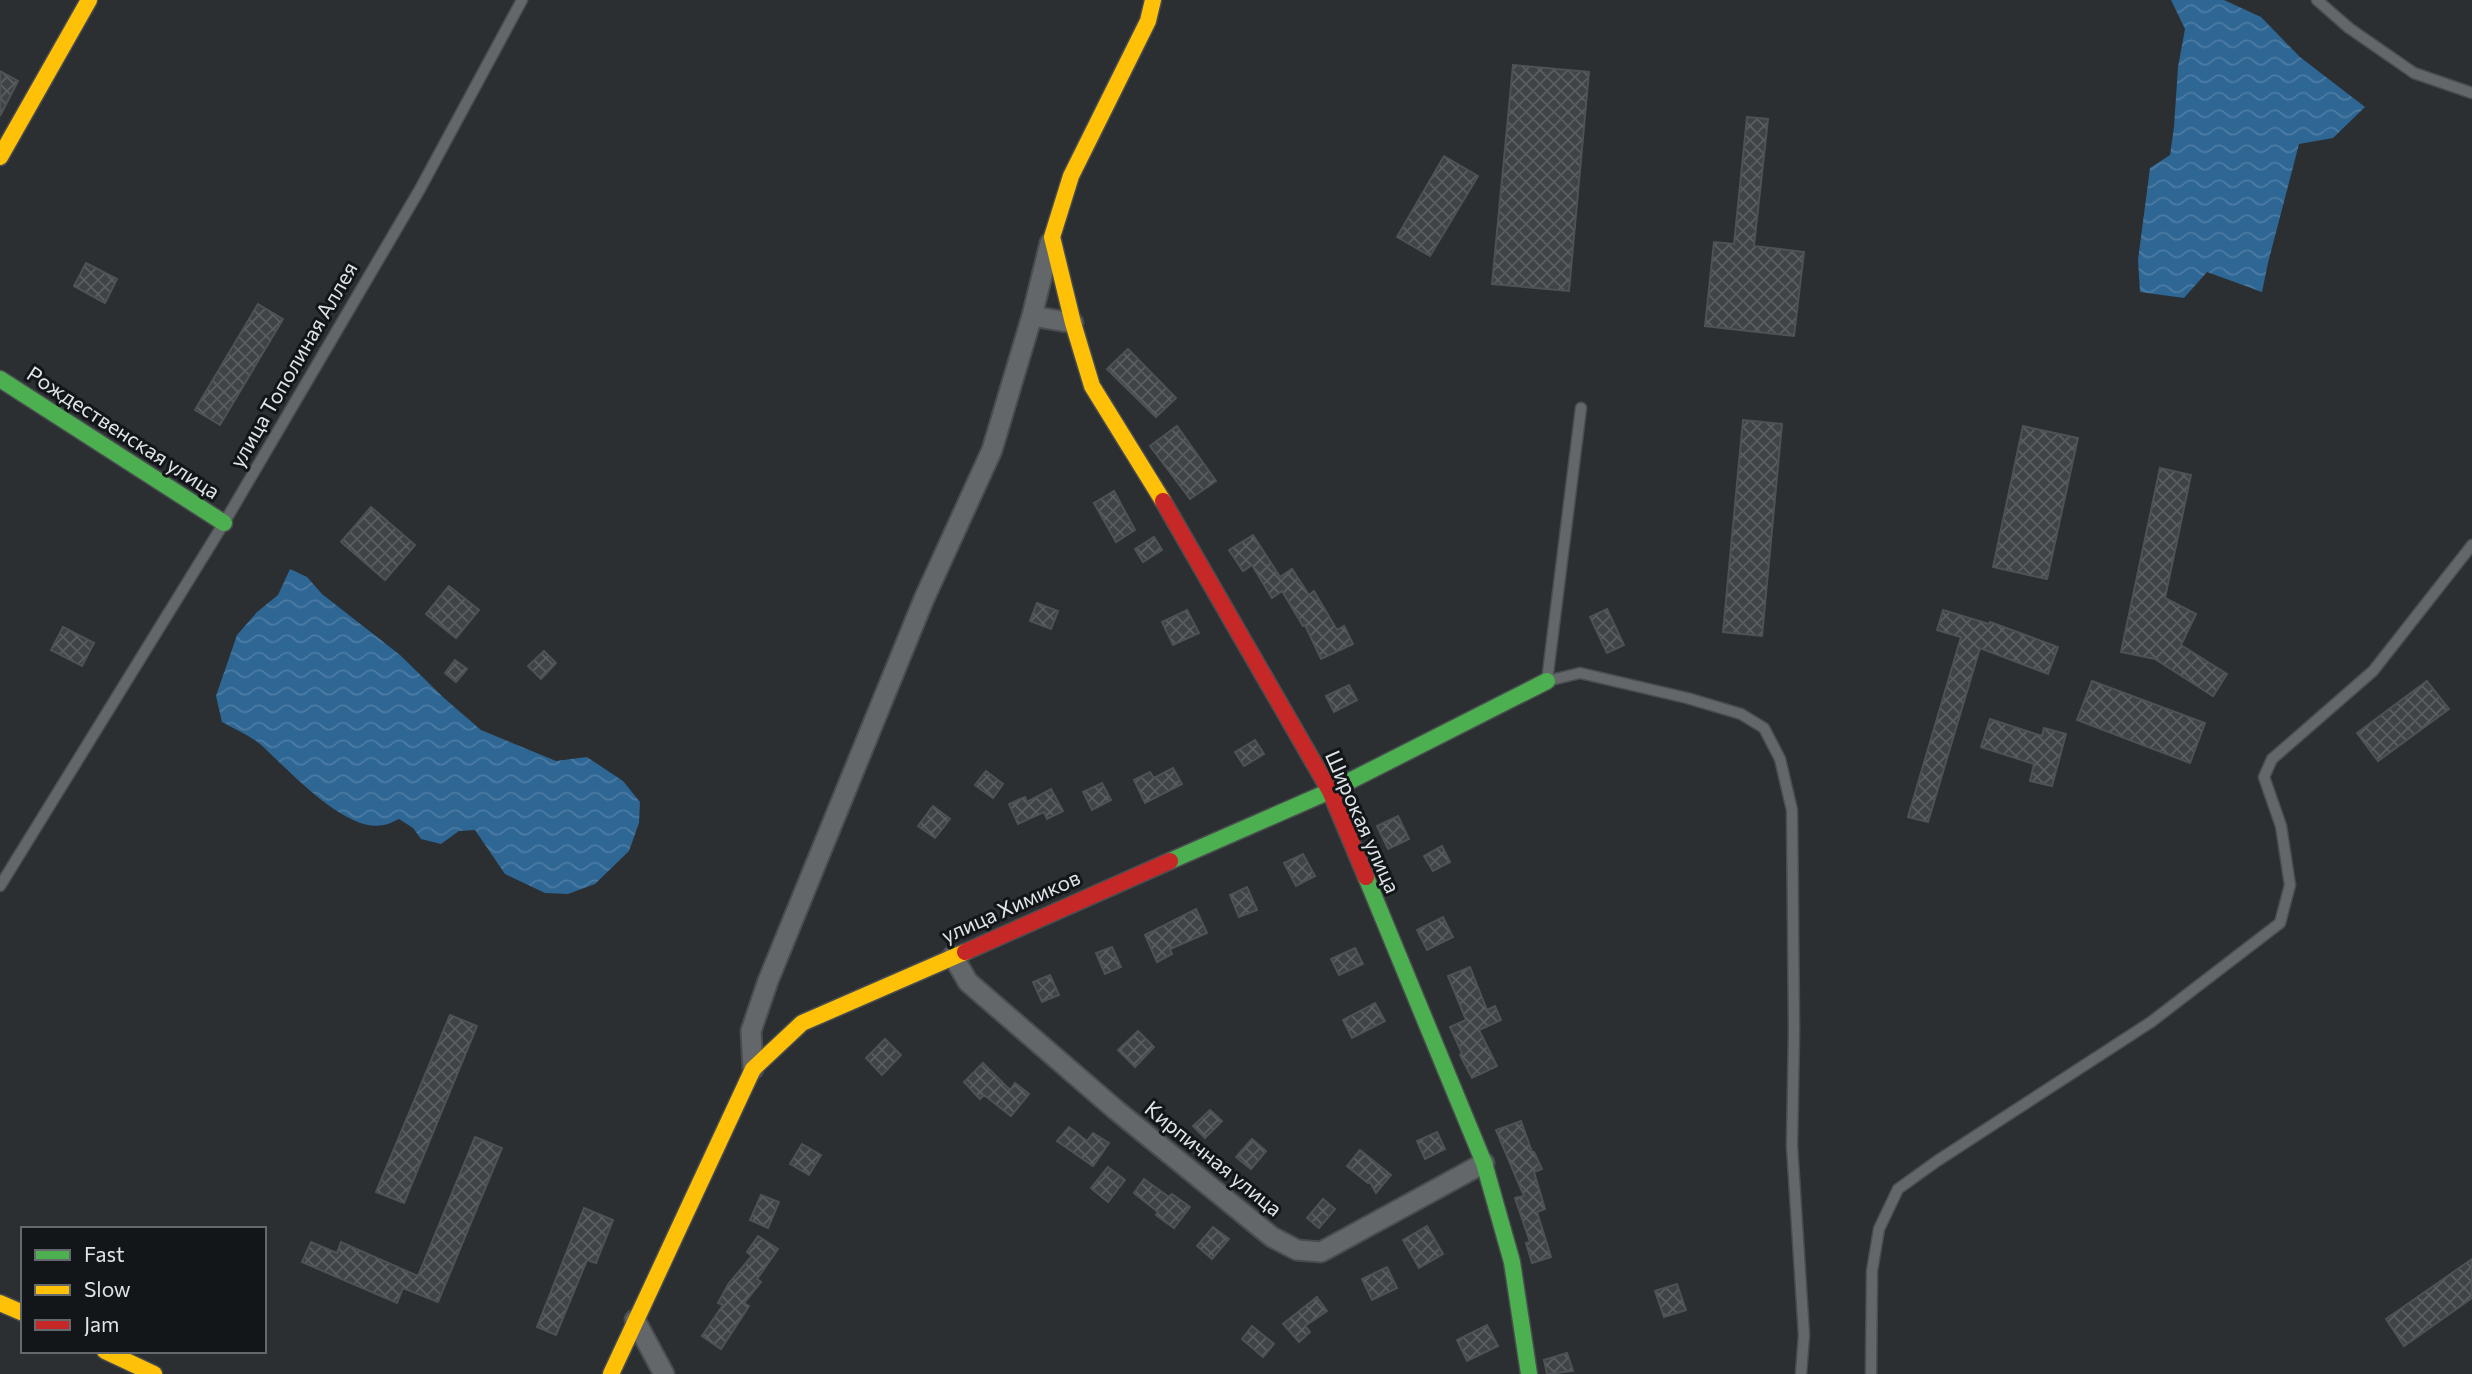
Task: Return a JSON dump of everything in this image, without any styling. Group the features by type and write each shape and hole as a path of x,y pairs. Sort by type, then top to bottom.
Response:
{"street":[{"path":"0,157 89,0"},
{"path":"753,1069 751,1031 768,981 925,599 992,450 1071,176 1148,21 1153,0"},
{"name":"Широкая улица","path":"1052,237 1073,324 1092,386 1139,459 1330,791 1484,1163 1512,1262 1528,1368"},
{"path":"1032,316 1073,324"},
{"name":"Рождественская улица","path":"0,379 224,523"},
{"name":"улица Химиков","path":"611,1374 753,1069 802,1023 1330,791 1547,681"},
{"name":"Кирпичная улица","path":"953,956 968,982 1116,1110 1272,1237 1297,1250 1321,1252 1484,1163"},
{"path":"0,1303 21,1312"},
{"path":"635,1320 664,1374"},
{"path":"109,1353 155,1374"},
{"path":"1509,1374 1528,1368"}],"lane":[{"name":"улица Тополиная Аллея","path":"0,887 224,523 420,189 522,0"},
{"path":"2317,0 2349,28 2414,73 2472,93"},
{"path":"1581,408 1547,681 1580,673 1741,714 1764,728 1780,759 1792,810 1792,1146 1804,1335 1801,1374"},
{"path":"1871,1374 1871,1271 1879,1229 1898,1189 2151,1022 2280,923 2290,885 2281,826 2264,777 2272,759 2373,671 2472,545"}],"water":[{"path":"2171,0 2224,0 2261,17 2300,57 2365,107 2333,138 2299,144 2262,292 2207,272 2184,298 2140,292 2138,260 2150,168 2170,155 2178,67 2185,29"},
{"path":"290,569 307,577 322,594 400,655 481,730 556,761 587,757 623,781 640,802 639,823 629,851 595,884 568,894 545,893 505,874 475,830 459,831 441,844 421,839 413,828 399,819 384,825 369,825 352,819 317,796 256,741 222,722 216,696 237,635 257,612 278,595"}],"building":[{"path":"1513,65 1589,72 1569,291 1492,284"},
{"path":"0,71 18,81 0,116"},
{"path":"1747,117 1768,119 1754,246 1804,252 1794,336 1705,326 1714,242 1734,244"},
{"path":"1444,156 1478,176 1430,256 1397,237"},
{"path":"86,263 117,279 105,303 74,286"},
{"path":"258,304 283,319 220,425 195,410"},
{"path":"1128,349 1176,398 1156,417 1107,369"},
{"path":"1743,420 1782,424 1762,636 1723,632"},
{"path":"1177,426 1216,481 1190,499 1150,446"},
{"path":"2023,426 2078,438 2047,579 1993,567"},
{"path":"2160,468 2191,475 2165,598 2196,614 2181,645 2227,674 2213,696 2155,659 2121,652"},
{"path":"1114,491 1135,530 1116,542 1094,503"},
{"path":"371,507 415,545 385,580 341,542"},
{"path":"1253,535 1280,577 1292,569 1309,595 1314,591 1337,630 1344,626 1353,644 1321,659 1305,625 1303,626 1282,591 1272,598 1252,565 1243,571 1229,550"},
{"path":"1154,537 1162,550 1143,562 1135,549"},
{"path":"449,586 479,610 456,638 426,614"},
{"path":"1037,603 1058,611 1051,629 1030,621"},
{"path":"1607,609 1624,645 1607,653 1590,617"},
{"path":"1187,610 1199,633 1173,645 1162,622"},
{"path":"1943,610 1989,624 1990,622 2058,647 2048,674 1980,648 1928,822 1908,817 1961,637 1937,630"},
{"path":"63,627 94,643 82,666 51,650"},
{"path":"544,651 556,663 541,679 528,666"},
{"path":"455,660 467,669 456,682 445,673"},
{"path":"2092,681 2205,723 2190,763 2077,720"},
{"path":"2427,681 2449,709 2378,761 2357,733"},
{"path":"1349,685 1357,700 1334,712 1326,696"},
{"path":"1990,719 2042,736 2044,728 2066,734 2052,786 2030,781 2034,764 1981,747"},
{"path":"1255,740 1264,754 1244,766 1235,752"},
{"path":"1173,768 1182,784 1145,803 1134,780 1150,772 1154,778"},
{"path":"986,771 1003,784 993,798 975,785"},
{"path":"1102,783 1111,800 1092,810 1083,792"},
{"path":"1051,789 1063,811 1047,819 1044,812 1018,824 1009,804 1025,797 1027,802"},
{"path":"933,806 950,819 935,838 918,826"},
{"path":"1398,816 1409,839 1388,849 1377,826"},
{"path":"1442,846 1450,862 1433,871 1424,856"},
{"path":"1303,854 1315,876 1296,886 1284,863"},
{"path":"1247,887 1257,910 1239,917 1230,895"},
{"path":"1196,909 1207,933 1170,949 1172,954 1157,962 1145,935"},
{"path":"1443,917 1453,937 1427,950 1417,930"},
{"path":"1112,947 1121,967 1105,974 1096,953"},
{"path":"1355,948 1363,964 1339,975 1331,959"},
{"path":"1470,967 1487,1010 1495,1006 1501,1020 1479,1030 1497,1066 1472,1078 1450,1027 1466,1020 1448,976"},
{"path":"1050,975 1059,995 1042,1002 1033,982"},
{"path":"1375,1003 1385,1021 1352,1038 1343,1020"},
{"path":"450,1015 477,1026 404,1203 376,1192"},
{"path":"1138,1031 1154,1047 1135,1067 1118,1050"},
{"path":"885,1039 901,1055 882,1075 866,1058"},
{"path":"983,1063 1010,1090 1015,1083 1029,1094 1011,1116 984,1095 980,1099 964,1082"},
{"path":"1210,1110 1222,1121 1205,1138 1193,1126"},
{"path":"1521,1121 1532,1152 1542,1169 1534,1172 1545,1209 1537,1212 1551,1257 1532,1263 1526,1243 1530,1242 1515,1198 1524,1196 1496,1130"},
{"path":"1069,1127 1087,1141 1093,1133 1109,1143 1093,1166 1057,1141"},
{"path":"1437,1132 1445,1149 1425,1159 1417,1141"},
{"path":"475,1137 502,1148 438,1302 403,1288 397,1303 302,1262 311,1242 337,1253 341,1242 418,1276"},
{"path":"1252,1139 1266,1151 1251,1169 1236,1157"},
{"path":"802,1144 821,1155 809,1175 790,1164"},
{"path":"1360,1150 1391,1175 1376,1193 1370,1182 1347,1166"},
{"path":"1108,1167 1125,1180 1108,1202 1091,1188"},
{"path":"1144,1179 1169,1197 1172,1194 1190,1207 1174,1228 1134,1193"},
{"path":"761,1195 779,1202 768,1228 750,1220"},
{"path":"1323,1199 1335,1209 1319,1228 1307,1218"},
{"path":"584,1208 613,1220 596,1263 587,1260 556,1335 537,1327"},
{"path":"1427,1226 1443,1254 1419,1268 1403,1240"},
{"path":"1213,1227 1229,1239 1212,1259 1197,1246"},
{"path":"758,1236 778,1249 757,1279 761,1282 744,1303 749,1306 721,1349 702,1336 723,1305 718,1303 729,1283 752,1256 747,1252"},
{"path":"2472,1259 2472,1298 2404,1346 2386,1319"},
{"path":"1387,1267 1397,1288 1372,1300 1362,1279"},
{"path":"1677,1284 1686,1310 1664,1317 1655,1291"},
{"path":"1317,1297 1327,1311 1305,1326 1310,1332 1299,1342 1283,1324"},
{"path":"1487,1325 1498,1346 1467,1361 1457,1340"},
{"path":"1252,1326 1274,1344 1263,1357 1242,1339"},
{"path":"1567,1353 1573,1371 1547,1374 1544,1360"}],"traffic: fast":[{"path":"0,379 224,523"},
{"path":"1170,861 1330,791 1547,681"},
{"path":"1366,877 1484,1163 1512,1262 1529,1374"}],"traffic: slow":[{"path":"0,157 89,0"},
{"path":"1153,0 1148,21 1071,176 1052,237 1092,386 1163,501"},
{"path":"611,1374 753,1069 802,1023 965,952"},
{"path":"0,1303 21,1312"},
{"path":"109,1353 154,1374"}],"traffic: jam":[{"path":"1163,501 1330,791 1366,877"},
{"path":"965,952 1170,861"}]}
